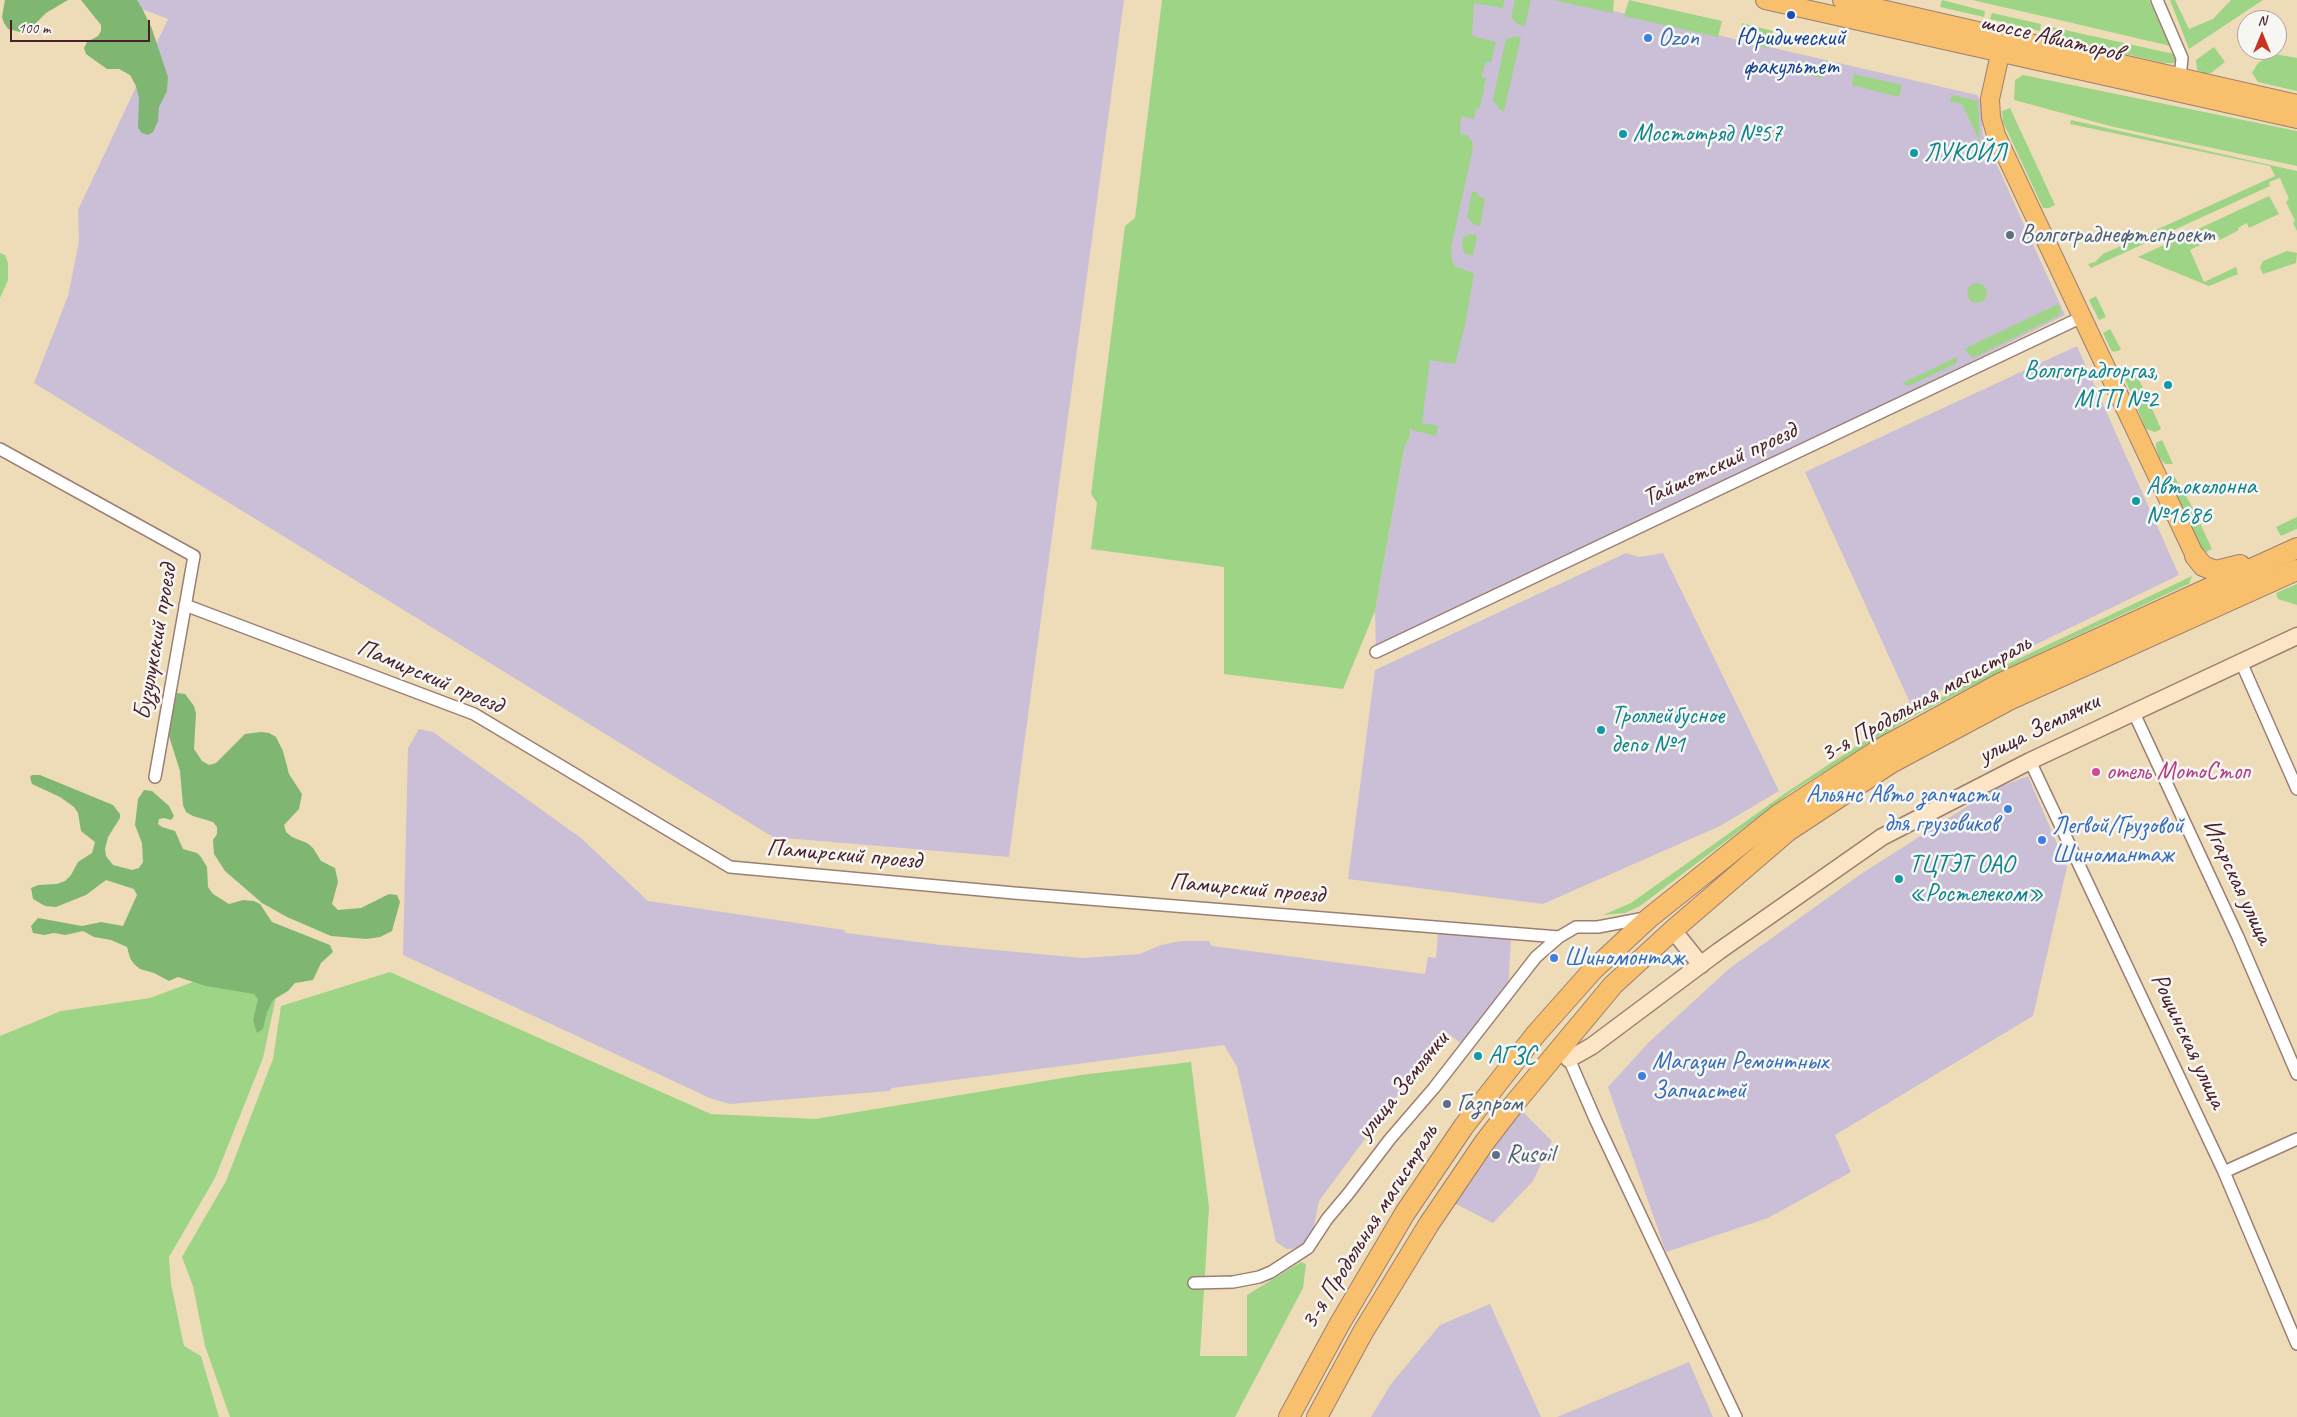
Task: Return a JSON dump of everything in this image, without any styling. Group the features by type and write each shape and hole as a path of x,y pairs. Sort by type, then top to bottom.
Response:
{"highway":[{"path":"2195,556 2202,566 2216,571 2297,547"},
{"name":"3-я Продольная магистраль","path":"1289,1417 1339,1325 1405,1212 1464,1126 1536,1034 1592,971 1649,918 1778,815 1880,749 2000,683 2297,547"},
{"path":"2162,610 2184,596 2198,582 2199,574 2195,556"},
{"name":"3-я Продольная магистраль","path":"1317,1417 1363,1332 1429,1224 1484,1143 1613,985 1673,930 1788,831 1891,763 2009,700 2296,570"},
{"path":"1538,1075 1569,1059"}],"main road":[{"name":"шоссе Авиаторов","path":"1765,0 2180,78 2297,104"},
{"name":"шоссе Авиаторов","path":"1842,0 2002,44 2297,119"},
{"path":"2002,44 1990,99 1991,117 1996,134 2195,556"}],"street":[{"path":"2157,0 2182,58 2180,78"},
{"name":"Тайшетский проезд","path":"1376,652 2082,317"},
{"name":"Бузулукский проезд","path":"0,449 194,556 155,777"},
{"name":"Памирский проезд","path":"185,606 474,714 730,867 1014,893 1559,937"},
{"name":"улица Землячки","path":"1569,1059 1592,1046 1701,965 1882,837 2030,761 2133,711 2297,636"},
{"path":"2241,662 2297,790"},
{"name":"Игарская улица","path":"2133,711 2238,937 2297,1074"},
{"name":"Рощинская улица","path":"2030,761 2224,1172 2297,1344"},
{"name":"улица Землячки","path":"1194,1283 1233,1282 1259,1277 1271,1272 1308,1248 1327,1219 1390,1138 1439,1082 1536,957 1559,937 1576,927 1598,927 1649,918"},
{"path":"1673,930 1701,965"},
{"path":"1569,1059 1736,1417"},
{"path":"2224,1172 2297,1139"}],"shaded area":[{"path":"119,0 1124,0 1009,857 773,837 34,383 68,296 79,241 78,210 168,19"},
{"path":"1465,0 1566,0 1977,95 1981,101 1983,134 2065,315 1638,529 1376,652 1375,611 1404,449 1410,436 1410,423"},
{"path":"2077,346 2179,575 1911,705 1805,472"},
{"path":"1626,553 1640,557 1663,553 1779,791 1720,826 1543,904 1348,879 1375,670"},
{"path":"419,729 433,732 581,838 648,901 844,930 846,933 941,945 1082,958 1140,954 1161,945 1181,941 1209,941 1212,946 1425,974 1428,957 1436,958 1438,933 1483,935 1511,939 1508,990 1463,1045 1445,1031 1319,1201 1312,1236 1300,1248 1287,1249 1276,1242 1237,1067 1224,1045 892,1088 890,1091 730,1104 712,1099 403,955 408,748"},
{"path":"2028,776 2067,867 2033,1016 1835,1135 1851,1172 1768,1218 1666,1252 1608,1087 1648,1043 1730,968 1861,874 1994,789"},
{"path":"1519,1108 1552,1141 1533,1181 1493,1223 1454,1203"},
{"path":"1490,1304 1541,1417 1371,1417 1391,1384 1440,1325"},
{"path":"1689,1362 1713,1417 1557,1417"}],"green space":[{"path":"5,0 68,0 46,13 27,32 20,32 8,29 4,23 2,17"},
{"path":"81,0 137,0 142,8 152,29 168,77 167,91 159,107 158,121 153,132 148,135 142,133 138,128 139,98 136,86 130,75 119,69 107,69 86,54 84,48 87,42 98,36 101,31 101,25"},
{"path":"1162,0 1504,0 1503,8 1474,3 1472,36 1496,42 1491,62 1486,62 1481,77 1486,78 1480,108 1476,109 1474,119 1461,116 1461,134 1467,135 1472,141 1473,148 1451,248 1452,261 1455,266 1474,274 1465,325 1455,364 1430,360 1422,423 1438,426 1436,436 1412,430 1410,427 1410,436 1404,449 1375,611 1343,689 1224,674 1224,567 1091,549 1097,503 1091,494 1125,226 1135,218"},
{"path":"1515,0 1531,0 1525,26 1517,24 1511,17"},
{"path":"1553,0 1614,0 1613,13"},
{"path":"1629,0 1722,21 1718,37 1624,16"},
{"path":"1942,0 1985,11 1984,17 1940,7"},
{"path":"1972,0 2149,0 2170,46 2051,18"},
{"path":"2170,0 2175,0 2189,29 2213,19 2231,0 2263,0 2248,10 2237,10 2237,17 2189,49"},
{"path":"1992,13 2041,24 2040,31 1990,19"},
{"path":"1742,23 1773,31 1769,48 1738,41"},
{"path":"2047,26 2174,54 2178,60 2173,63 2164,63 2045,35"},
{"path":"1517,36 1521,37 1504,111 1500,110 1493,100 1506,39"},
{"path":"2214,47 2225,62 2211,73 2202,73 2197,70 2196,60"},
{"path":"2287,56 2297,58 2297,91 2258,82 2252,73 2258,63 2263,60 2287,60"},
{"path":"1800,61 1826,67 1823,78 1796,73"},
{"path":"1854,74 1902,85 1899,97 1852,85"},
{"path":"2023,75 2297,131 2297,166 2114,127 2014,100 2015,80"},
{"path":"1952,95 1978,101 1980,142 1962,104 1950,101"},
{"path":"2010,108 2055,205 2049,208 2043,208 2003,122 2002,111"},
{"path":"2071,120 2297,171 2297,231 2293,223 2295,221 2286,202 2289,199 2280,178 2269,182 2270,186 2091,268 2088,264 2095,262 2103,254 2275,176 2270,166 2070,124"},
{"path":"1472,192 1477,192 1478,196 1485,199 1480,226 1473,224 1467,217"},
{"path":"2269,196 2279,214 2249,228 2247,223 2238,228 2239,230 2220,240 2218,236 2190,250 2204,282 2236,267 2238,274 2209,286 2138,257"},
{"path":"1470,234 1477,235 1473,256 1464,253 1462,245 1463,237"},
{"path":"2287,251 2297,253 2296,263 2263,274 2260,267 2263,261"},
{"path":"0,253 5,255 8,263 8,280 0,298"},
{"path":"1977,283 1984,286 1987,293 1984,300 1977,303 1970,300 1967,293 1970,286"},
{"path":"2096,296 2106,317 2099,320 2089,300"},
{"path":"2058,304 2061,312 2058,316 1973,358 1965,350 1966,348"},
{"path":"2110,329 2121,349 2114,352 2111,350 2103,333"},
{"path":"1957,357 1957,362 1953,365 1909,386 1902,383"},
{"path":"2136,372 2161,429 2155,432 2146,429 2124,377"},
{"path":"2162,440 2173,464 2165,464 2159,457 2156,443"},
{"path":"2174,476 2193,508 2212,549 2202,554 2171,484 2171,479"},
{"path":"2297,517 2297,529 2281,536 2276,527"},
{"path":"2192,576 2189,584 2001,671 1912,717 1790,793 1640,906 1625,913 1603,915 1631,903 1787,792 1866,740 1927,705 1993,671"},
{"path":"2297,584 2297,605 2278,599 2276,593"},
{"path":"177,693 185,694 194,706 196,713 194,749 202,761 209,765 216,763 245,734 261,732 269,733 276,737 283,751 289,774 302,794 299,809 284,825 286,832 292,837 307,843 313,848 321,861 335,868 338,882 332,904 338,910 361,908 389,894 397,895 400,902 392,931 380,937 366,939 331,936 287,917 262,903 225,871 214,854 213,840 217,834 217,827 213,822 186,812 183,805 180,771 169,736"},
{"path":"32,775 40,775 113,805 120,814 120,818 108,837 105,849 106,856 113,865 132,870 139,868 143,862 142,843 135,825 138,799 144,790 152,791 169,806 174,816 171,820 159,819 158,824 175,831 183,849 197,853 201,857 207,867 208,887 213,894 229,904 243,900 254,901 260,904 272,922 330,945 333,952 321,963 313,980 295,983 288,991 273,1000 267,1012 263,1029 257,1033 253,1020 258,999 254,994 206,986 178,977 169,981 154,973 140,969 130,958 127,947 111,940 94,937 83,931 65,935 33,933 31,926 38,918 82,926 101,922 123,926 137,895 134,889 106,880 86,895 56,907 45,906 33,899 31,888 38,885 57,884 65,881 71,875 78,862 92,853 95,842 81,831 78,813 74,807 60,797 32,784 30,777"},
{"path":"390,972 711,1114 815,1119 1081,1075 1191,1062 1209,1207 1200,1356 1247,1356 1247,1295 1301,1262 1306,1264 1303,1288 1235,1417 230,1417 205,1346 193,1286 182,1257 226,1181 273,1059 281,1006"},
{"path":"201,979 276,997 263,1058 215,1178 169,1257 171,1284 184,1346 201,1356 219,1417 0,1417 0,1036 61,1011 150,998"}],"place":[{"name":"Юридический факультет","path":"1791,15"},
{"name":"Ozon","path":"1648,38"},
{"name":"Мостотряд №57","path":"1623,134"},
{"name":"ЛУКОЙЛ","path":"1914,153"},
{"name":"Волгограднефтепроект","path":"2010,235"},
{"name":"Волгоградгоргаз, МГП №2","path":"2168,385"},
{"name":"Автоколонна №1686","path":"2136,501"},
{"name":"Троллейбусное депо №1","path":"1601,730"},
{"name":"отель МотоСтоп","path":"2096,772"},
{"name":"Альянс Авто запчасти для грузовиков","path":"2008,809"},
{"name":"Легвой/Грузовой Шиномантаж","path":"2042,840"},
{"name":"ТЦТЭТ ОАО «Ростелеком»","path":"1899,879"},
{"name":"Шиномонтаж","path":"1554,958"},
{"name":"АГЗС","path":"1478,1056"},
{"name":"Магазин Ремонтных Запчастей","path":"1642,1076"},
{"name":"Газпром","path":"1447,1104"},
{"name":"Rusoil","path":"1496,1155"}]}
